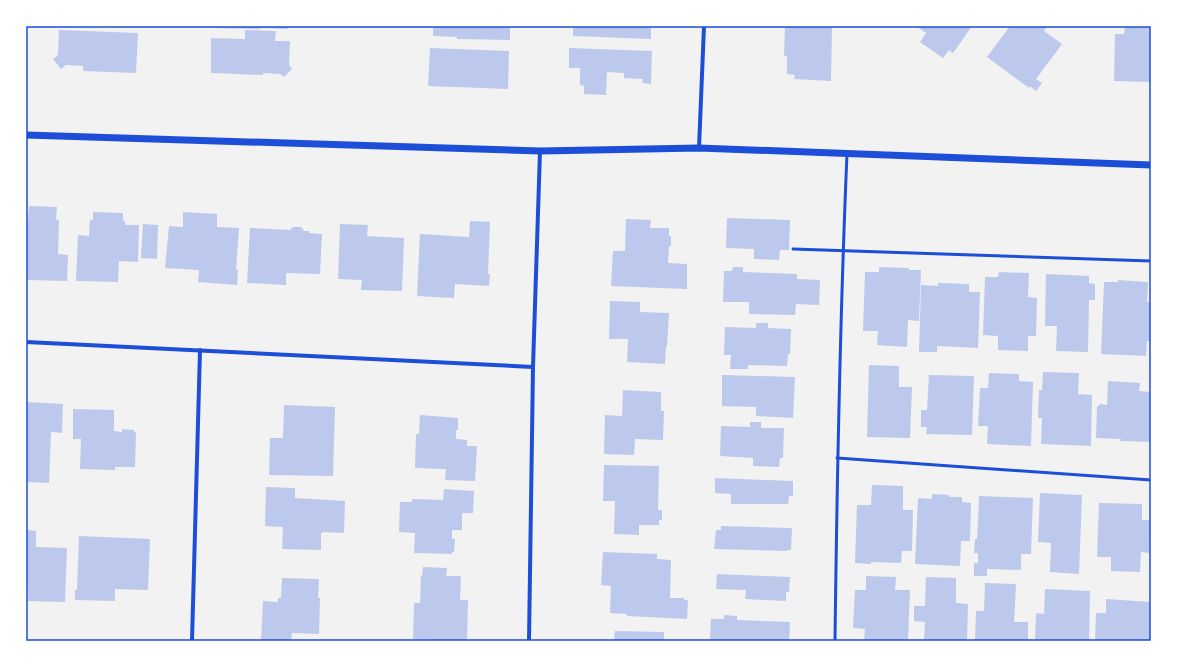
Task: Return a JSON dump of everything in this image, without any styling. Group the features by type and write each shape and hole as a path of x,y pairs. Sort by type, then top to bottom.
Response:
{"street":[{"path":"699,148 704,26"},
{"path":"26,134 540,150 699,148 1151,165"},
{"path":"529,641 533,367 540,150"},
{"path":"26,342 533,367"},
{"path":"192,641 200,350"}],"lane":[{"path":"835,641 837,458 842,251 847,154"},
{"path":"793,249 1151,261"},
{"path":"837,458 1151,480"}],"building":[{"path":"215,26 288,26 288,29 215,28"},
{"path":"433,26 510,26 510,40 457,39 457,37 433,36"},
{"path":"573,26 651,26 651,39 573,36"},
{"path":"785,26 832,27 831,81 794,79 795,75 787,74 787,56 784,56"},
{"path":"916,26 972,26 953,53 949,50 943,58 920,42 926,33"},
{"path":"1010,26 1046,26 1047,27 1044,31 1062,44 1036,79 1042,83 1036,91 1030,86 1029,88 987,57"},
{"path":"1151,26 1151,82 1114,81 1115,34 1124,34 1125,27"},
{"path":"59,30 138,33 136,73 83,71 83,66 66,65 61,69 53,59 58,55"},
{"path":"245,30 276,31 275,41 290,41 289,65 292,69 284,77 280,74 263,73 263,75 211,73 211,38 245,39"},
{"path":"430,48 509,51 508,89 428,86"},
{"path":"569,48 652,51 651,84 642,83 643,79 624,78 624,73 607,72 606,95 584,94 584,86 580,85 580,68 569,68"},
{"path":"29,206 57,207 56,220 59,220 58,254 68,255 67,281 27,280 26,219 28,219"},
{"path":"93,212 123,213 123,221 125,221 125,225 139,225 138,262 119,261 118,282 76,281 78,235 89,236 90,220 93,220"},
{"path":"183,212 217,214 217,227 239,228 236,270 238,270 237,285 198,282 199,270 165,268 169,226 183,227"},
{"path":"727,218 790,220 789,250 780,250 779,260 754,259 754,249 726,248"},
{"path":"626,219 651,220 650,228 669,228 671,246 669,246 668,263 687,264 687,289 611,286 613,251 625,251"},
{"path":"470,221 490,222 489,286 455,284 454,298 417,296 420,234 469,237"},
{"path":"143,224 158,225 157,259 141,258"},
{"path":"340,224 368,225 367,236 404,238 402,291 361,290 362,280 338,279"},
{"path":"293,227 301,227 304,231 309,231 309,233 322,234 320,274 286,273 286,285 247,283 250,228 290,230"},
{"path":"733,267 743,267 743,272 797,274 797,279 820,280 819,305 796,304 795,315 749,314 749,302 723,302 724,271 732,271"},
{"path":"879,267 921,270 919,321 908,320 907,347 877,345 878,331 863,331 865,272 879,272"},
{"path":"999,272 1029,273 1028,297 1037,298 1036,336 1028,336 1028,351 998,350 998,336 983,335 985,277 998,277"},
{"path":"1046,274 1089,276 1089,283 1095,284 1095,300 1089,300 1088,352 1056,351 1057,326 1045,326"},
{"path":"1118,280 1148,282 1147,302 1151,302 1151,341 1147,341 1146,356 1101,354 1104,282 1118,282"},
{"path":"938,283 969,284 969,292 980,292 978,348 937,346 937,352 919,352 921,285 938,286"},
{"path":"610,301 640,302 640,312 669,313 665,364 627,362 628,339 609,339"},
{"path":"756,323 768,323 768,328 791,329 790,354 788,354 787,366 748,365 748,369 730,369 731,355 724,355 725,327 756,328"},
{"path":"869,365 899,366 899,387 912,387 910,438 867,437"},
{"path":"1043,372 1079,373 1078,394 1092,395 1091,446 1041,444 1042,418 1038,418 1039,390 1042,390"},
{"path":"989,373 1019,374 1019,381 1033,382 1031,446 987,444 988,426 978,426 980,388 988,388"},
{"path":"722,375 795,377 793,418 756,416 756,407 722,406"},
{"path":"929,375 974,376 972,435 926,434 927,427 921,427 921,410 927,410"},
{"path":"1108,381 1140,383 1139,391 1151,392 1151,442 1120,441 1121,439 1096,438 1097,406 1099,406 1099,404 1107,405"},
{"path":"623,390 661,392 661,411 664,411 663,440 635,439 634,455 604,454 605,415 622,416"},
{"path":"26,402 63,404 62,433 51,432 49,483 26,482"},
{"path":"284,405 335,407 333,476 269,475 270,438 283,438"},
{"path":"73,409 114,410 114,431 122,432 122,429 134,430 134,432 136,432 135,467 115,467 115,470 80,469 81,439 73,439"},
{"path":"420,415 458,418 456,439 467,440 467,446 477,446 475,481 445,480 446,469 415,468 416,434 419,434"},
{"path":"750,422 761,422 761,428 784,428 783,458 780,458 779,467 753,466 753,458 720,456 721,426 750,427"},
{"path":"604,465 659,466 658,510 662,510 662,520 659,520 659,525 639,525 639,535 614,534 615,501 603,501"},
{"path":"715,478 793,481 793,496 789,496 788,504 731,504 731,494 715,493"},
{"path":"872,485 903,486 903,510 913,510 912,551 902,551 901,563 855,563 857,505 871,505"},
{"path":"266,487 295,488 295,498 345,501 344,533 321,533 321,550 282,549 283,527 265,526"},
{"path":"444,489 474,491 473,513 462,513 462,530 452,530 452,539 455,539 454,552 452,552 452,554 414,553 415,533 399,532 400,502 412,502 412,499 443,500"},
{"path":"1040,493 1082,495 1079,574 1050,572 1051,543 1038,542"},
{"path":"932,494 949,495 949,497 962,497 962,502 971,503 970,541 961,541 960,566 915,564 918,498 932,499"},
{"path":"979,496 1033,498 1031,554 1021,554 1021,570 987,569 987,576 974,576 974,563 978,563 978,553 974,553 975,539 977,539"},
{"path":"1099,503 1142,504 1142,520 1150,520 1149,553 1141,552 1140,572 1111,571 1111,557 1097,557"},
{"path":"721,526 792,528 791,550 714,549 716,530 721,530"},
{"path":"26,530 36,531 36,547 67,548 65,602 28,601 28,588 26,588"},
{"path":"79,536 150,539 148,590 115,589 115,601 75,600 75,590 77,590"},
{"path":"603,552 657,554 657,559 671,560 670,598 684,598 684,600 688,600 687,619 627,616 627,614 610,613 611,586 601,585"},
{"path":"423,567 447,568 446,576 461,576 460,600 468,600 467,641 413,639 414,603 420,603 421,576"},
{"path":"717,574 790,577 789,592 786,592 786,601 745,599 746,590 716,589"},
{"path":"866,576 896,577 895,590 910,590 908,641 864,641 865,629 853,628 855,590 866,590"},
{"path":"926,577 956,578 956,603 968,604 967,641 924,641 925,622 914,621 914,606 925,606"},
{"path":"282,578 319,579 319,634 292,633 291,641 261,641 263,601 278,602 278,598 281,598"},
{"path":"985,583 1016,584 1014,622 1028,622 1028,641 975,641 976,611 984,611"},
{"path":"1045,589 1090,591 1089,641 1035,641 1036,613 1044,614"},
{"path":"1106,599 1151,602 1151,641 1095,641 1096,613 1106,613"},
{"path":"724,615 737,616 737,620 790,622 789,641 710,641 711,619 724,619"},
{"path":"615,631 664,632 664,641 614,641"}]}
